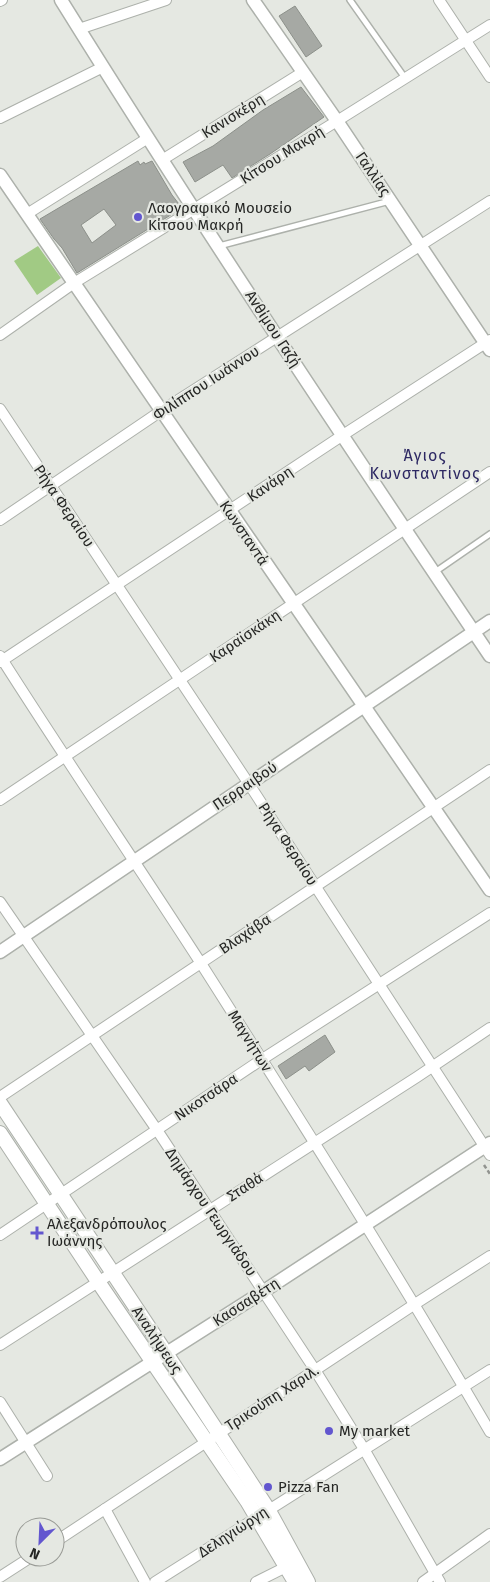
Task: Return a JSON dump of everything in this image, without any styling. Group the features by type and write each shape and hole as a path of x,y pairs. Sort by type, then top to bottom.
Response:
{"main road":[{"name":"Αναλήψεως","path":"0,1103 166,1353 213,1437 308,1582"},
{"name":"Αναλήψεως","path":"0,1133 152,1362 213,1437"},
{"name":"Αναλήψεως","path":"262,1513 286,1567 295,1582"}],"street":[{"name":"Ανθίμου Γαζή","path":"61,0 218,246 490,656"},
{"path":"79,29 166,0"},
{"name":"Γαλλίας","path":"253,0 488,344"},
{"path":"439,0 482,62 490,77"},
{"name":"Κίτσου Μακρή","path":"0,335 74,283 490,24"},
{"path":"0,118 103,67"},
{"name":"Κανισκέρη","path":"162,160 304,72"},
{"path":"27,214 148,138"},
{"name":"Κωνσταντά","path":"0,175 490,890"},
{"name":"Φιλίππου Ιωάννου","path":"0,520 161,411 490,201"},
{"name":"Κανάρη","path":"1,659 117,585 343,435 488,344"},
{"name":"Ρήγα Φεραίου","path":"0,409 488,1148"},
{"name":"Καραϊσκάκη","path":"0,800 490,472"},
{"name":"Περραιβού","path":"0,952 490,620"},
{"name":"Μαγνήτων","path":"1,659 262,1060 415,1304 490,1432"},
{"name":"Βλαχάβα","path":"0,1097 490,770"},
{"name":"Δημάρχου Γεωργιάδου","path":"0,902 158,1130 316,1370 438,1578"},
{"name":"Νικοτσάρα","path":"0,1235 379,983 490,913"},
{"name":"Σταθά","path":"0,1345 433,1067 490,1028"},
{"name":"Κασσαβέτη","path":"0,1459 488,1148"},
{"name":"Τρικούπη Χαριλ.","path":"65,1535 490,1256"},
{"name":"Δεληγιώργη","path":"155,1582 490,1370"},
{"path":"0,1402 47,1476"},
{"path":"105,1509 145,1582"},
{"path":"423,1582 438,1578 490,1534"},
{"path":"0,1577 16,1567"},
{"path":"256,1582 286,1567"}],"lane":[{"path":"350,0 405,78"},
{"path":"218,246 390,200"},
{"path":"434,572 490,534"}],"green space":[{"path":"38,246 61,278 37,295 14,261"}],"building":[{"path":"295,6 322,46 306,57 279,16"},
{"path":"301,87 324,117 232,178 223,165 195,182 183,162 213,146 263,110"},
{"path":"138,161 140,165 144,162 145,164 152,161 182,208 77,273 62,248 40,219","holes":["104,209 116,225 92,243 81,225"]},
{"path":"325,1035 335,1052 309,1071 305,1066 286,1079 278,1066"}],"place":[{"name":"Λαογραφικό Μουσείο Κίτσου Μακρή","path":"138,217"},
{"name":"Αλεξανδρόπουλος Ιωάννης","path":"37,1233"},
{"name":"My market","path":"329,1431"},
{"name":"Pizza Fan","path":"268,1487"}],"district":[{"name":"Άγιος Κωνσταντίνος","path":"425,464"}]}
